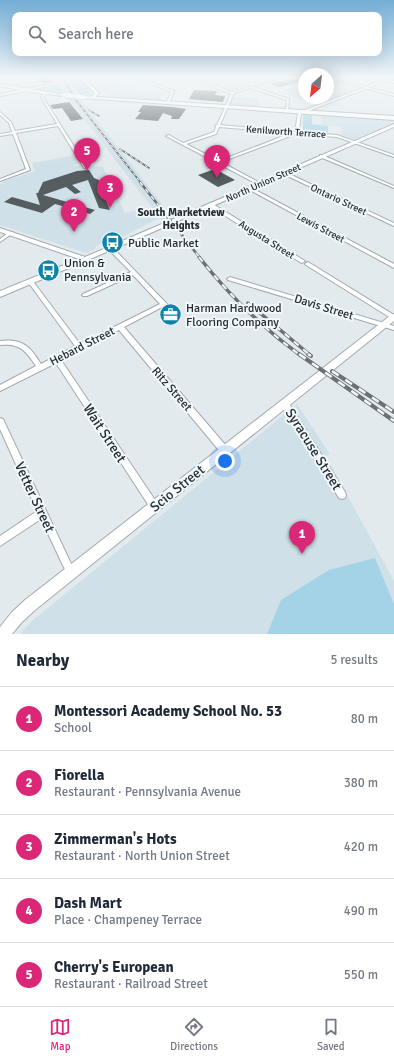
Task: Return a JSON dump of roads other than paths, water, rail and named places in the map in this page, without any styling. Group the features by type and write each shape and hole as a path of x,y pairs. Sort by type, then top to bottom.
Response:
{"main road":[{"path":"233,107 394,118"}],"street":[{"path":"48,107 86,167"},
{"path":"183,144 212,134 218,126 226,107"},
{"path":"287,107 287,111"},
{"path":"219,162 297,132 300,113 316,107"},
{"path":"0,113 10,122 28,170 0,180"},
{"path":"0,135 59,125"},
{"name":"North Union Street","path":"0,294 211,205 258,183 394,125"},
{"name":"Kenilworth Terrace","path":"218,126 333,135 394,156"},
{"path":"385,129 394,132"},
{"path":"168,136 258,183"},
{"path":"321,156 394,187"},
{"name":"Ontario Street","path":"284,172 394,225"},
{"name":"Lewis Street","path":"249,188 394,266"},
{"name":"Augusta Street","path":"211,205 394,317"},
{"path":"0,230 85,259"},
{"path":"0,241 11,233"},
{"path":"85,295 134,273 110,248"},
{"name":"Hebard Street","path":"0,388 164,304 134,273"},
{"name":"Davis Street","path":"230,279 394,328"},
{"path":"30,281 80,348"},
{"name":"Scio Street","path":"3,634 17,617 30,605 394,317"},
{"name":"Ritz Street","path":"120,327 225,451"},
{"path":"0,343 14,342 22,344 29,350 40,367"},
{"name":"Wait Street","path":"57,359 154,506"},
{"name":"Syracuse Street","path":"285,404 342,495"},
{"name":"Vetter Street","path":"0,421 71,573"},
{"path":"0,541 42,513"}],"railway":[{"path":"81,107 141,183"},
{"path":"89,110 99,116"},
{"path":"120,149 149,168"},
{"path":"140,182 200,258"},
{"path":"199,257 246,310 286,345 300,355"},
{"path":"248,303 310,355"},
{"path":"299,354 394,421"},
{"path":"332,371 394,412"}],"place":[{"name":"Cherry's European","path":"87,171"},
{"name":"Dash Mart","path":"217,178"},
{"name":"Zimmerman's Hots","path":"110,208"},
{"name":"Fiorella","path":"74,232"},
{"name":"Public Market","path":"113,243"},
{"name":"Union & Pennsylvania","path":"49,270"},
{"name":"Harman Hardwood Flooring Company","path":"170,315"},
{"name":"Montessori Academy School No. 53","path":"302,554"}],"district":[{"name":"South Marketview Heights","path":"181,218"}]}
